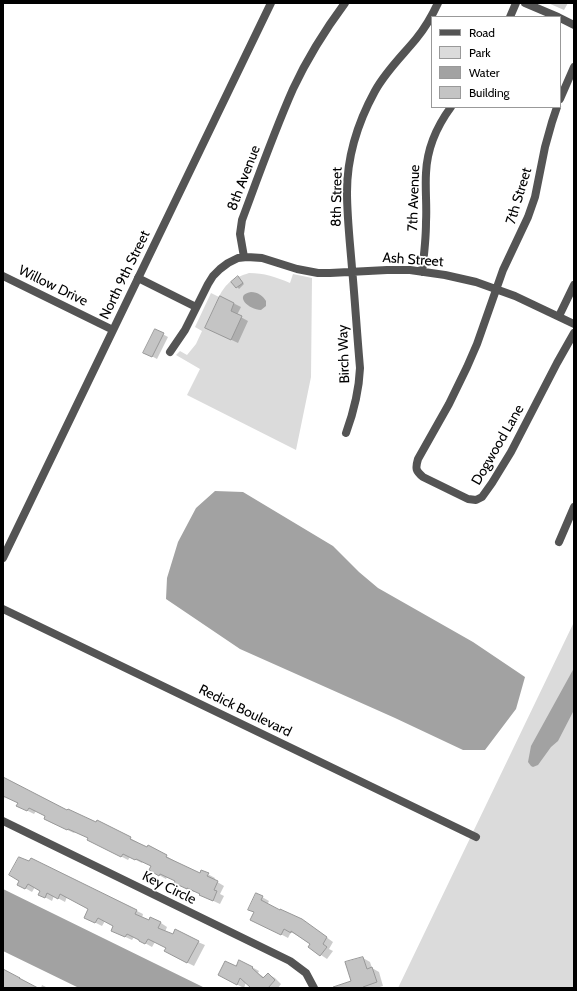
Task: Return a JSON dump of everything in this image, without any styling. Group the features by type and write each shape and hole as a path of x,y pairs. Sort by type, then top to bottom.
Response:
{"street":[{"name":"North 9th Street","path":"3,558 271,3"},
{"name":"8th Avenue","path":"244,257 240,234 242,220 280,119 310,57 345,3"},
{"name":"8th Street","path":"432,16 438,3"},
{"path":"510,16 516,3"},
{"path":"526,3 555,16"},
{"name":"8th Street","path":"353,272 347,192 350,162 357,132 366,109 381,81 423,30 431,18"},
{"path":"561,19 574,25"},
{"path":"561,97 574,67"},
{"name":"7th Avenue","path":"422,272 426,222 426,172 428,160 438,128 450,108"},
{"name":"7th Street","path":"496,289 503,270 528,217 535,197 545,147 557,108"},
{"path":"170,352 185,330 213,276 228,263 244,257"},
{"name":"Ash Street","path":"244,257 262,258 297,269 318,273 410,270 445,275 476,282 515,296 574,324"},
{"name":"Birch Way","path":"346,433 356,402 360,374 353,272"},
{"name":"Willow Drive","path":"3,276 113,330"},
{"path":"138,278 196,307"},
{"path":"559,316 574,284"},
{"name":"Dogwood Lane","path":"496,289 477,344 467,367 449,404 418,459 416,466 417,472 423,478 468,499 476,500 482,497 512,452 557,363 574,333"},
{"path":"559,542 574,507"},
{"name":"Redick Boulevard","path":"3,609 476,837"},
{"name":"Key Circle","path":"3,821 290,961 306,973 314,988"}],"green space":[{"path":"249,273 270,276 290,283 293,274 312,278 311,377 296,450 187,395 200,369 176,355 180,351 187,355 196,344 202,331 195,327 211,293 219,297 231,281"},
{"path":"574,622 574,988 398,988"}],"water":[{"path":"251,292 260,295 266,301 266,306 261,310 252,308 243,299 243,296"},
{"path":"215,491 243,492 333,546 359,572 378,588 473,642 525,677 516,709 485,750 463,750 240,649 166,599 167,578 178,542 196,508"},
{"path":"574,668 574,710 558,741 551,747 538,765 533,767 528,762 531,746"},
{"path":"3,889 205,988 79,988 3,951"}],"building":[{"path":"238,276 243,283 236,288 231,282"},
{"path":"220,296 234,303 231,311 242,316 231,340 205,328"},
{"path":"155,329 164,333 152,357 143,353"},
{"path":"3,777 67,810 68,809 96,822 97,820 131,837 130,839 147,847 148,845 167,855 166,857 200,873 201,870 209,873 207,876 218,881 214,890 217,891 213,901 174,883 175,881 160,874 159,876 149,870 151,866 123,854 121,857 87,840 88,838 44,819 45,816 29,808 27,811 16,806 18,803 3,796"},
{"path":"19,857 29,861 31,858 137,910 135,914 149,920 150,917 161,922 158,928 173,934 175,929 199,941 187,963 164,951 166,948 148,939 145,944 127,934 125,937 111,931 113,926 98,918 95,923 84,918 88,909 60,894 58,899 47,893 45,898 38,895 40,891 28,884 25,889 17,885 19,881 9,875"},
{"path":"256,893 263,896 261,900 302,919 327,937 323,944 327,947 320,956 308,947 310,944 291,931 291,933 284,929 281,935 250,920 254,912 248,910"},
{"path":"363,957 367,969 372,967 377,982 363,987 364,988 334,988 333,987 351,981 345,962"},
{"path":"239,960 253,967 252,968 263,978 268,973 275,980 268,988 251,988 240,978 237,985 218,975 225,961 236,966"},
{"path":"3,969 19,978 38,988 3,988"}]}
